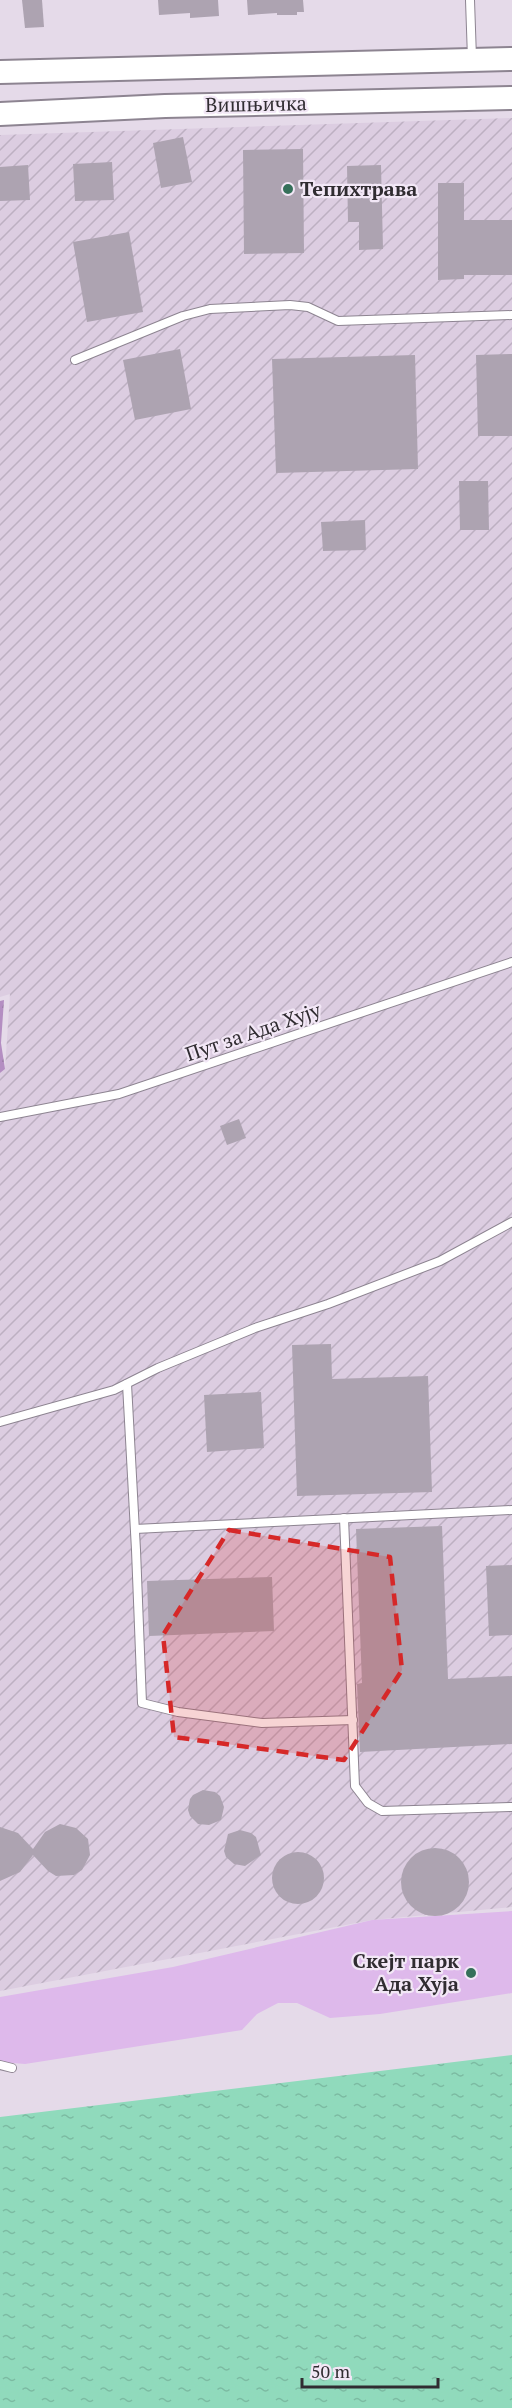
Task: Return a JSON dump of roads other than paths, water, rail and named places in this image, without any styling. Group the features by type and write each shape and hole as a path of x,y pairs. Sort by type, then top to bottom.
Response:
{"main road":[{"name":"Вишњичка","path":"0,72 512,59"},
{"name":"Вишњичка","path":"0,114 165,106 512,98"}],"lane":[{"path":"470,0 472,60"},
{"path":"75,360 183,316 210,309 290,305 308,308 332,320 344,321 512,315"},
{"name":"Пут за Ада Хују","path":"0,1117 119,1094 512,962"},
{"path":"0,1422 114,1390 158,1368 255,1329 440,1261 512,1222"},
{"path":"127,1384 142,1703 178,1712 262,1723 353,1720"},
{"path":"135,1529 512,1510"},
{"path":"344,1518 355,1786 368,1803 382,1811 512,1807"},
{"path":"0,2064 12,2068"}],"water":[{"path":"512,2055 512,2408 0,2408 0,2117"}],"place":[{"name":"Тепихтрава","path":"288,189"},
{"name":"Скејт парк Ада Хуја","path":"471,1973"}]}
